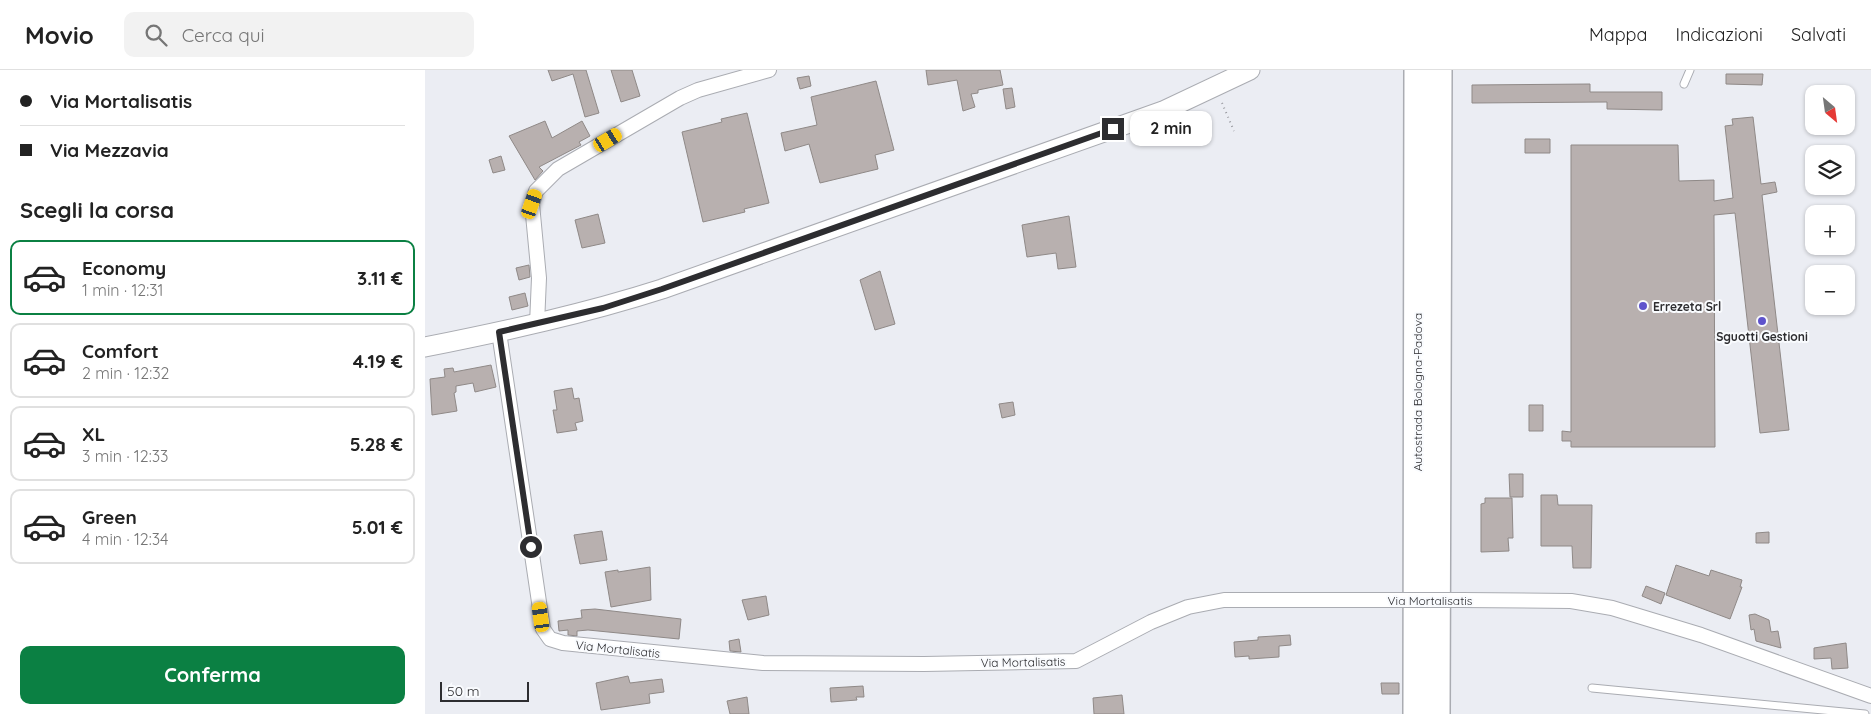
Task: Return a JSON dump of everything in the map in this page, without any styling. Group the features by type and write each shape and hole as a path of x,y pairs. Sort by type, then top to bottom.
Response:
{"highway":[{"name":"Autostrada Bologna-Padova","path":"1416,714 1417,70"},
{"name":"Autostrada Bologna-Padova","path":"1437,714 1439,70"}],"main road":[{"path":"425,347 537,324 603,308 662,289 1163,111 1250,70"}],"street":[{"path":"537,324 539,278 532,204 536,191 558,169 680,98 722,82 769,70"},
{"name":"Via Mortalisatis","path":"499,332 543,629 550,639 563,643 763,663 924,664 1075,661 1151,622 1188,607 1224,600 1571,602 1612,608 1701,635 1871,696"}],"lane":[{"path":"1684,84 1690,70"},
{"path":"1592,688 1865,714"}],"path":[{"path":"1222,103 1234,131"}],"building":[{"path":"548,70 586,70 599,113 585,117 573,74 552,81"},
{"path":"611,70 632,70 640,96 621,102"},
{"path":"926,70 1000,70 1003,85 978,90 978,93 971,94 975,107 963,111 957,80 928,85"},
{"path":"1726,74 1763,74 1762,85 1726,84"},
{"path":"809,76 811,86 800,89 797,78"},
{"path":"876,81 894,150 875,155 878,169 820,183 809,144 785,151 781,133 817,125 811,97"},
{"path":"1590,84 1590,92 1662,92 1662,110 1607,109 1607,102 1472,103 1472,85"},
{"path":"1012,88 1015,107 1006,109 1003,89"},
{"path":"747,113 769,203 744,209 745,212 703,222 682,132 722,122 721,119"},
{"name":"Errezeta Srl","path":"1753,117 1761,184 1775,182 1777,192 1762,195 1789,430 1760,433 1735,213 1714,215 1715,447 1571,447 1571,441 1562,441 1562,431 1571,432 1571,145 1678,145 1679,181 1714,180 1714,201 1733,198 1725,126 1733,125 1732,119"},
{"path":"545,121 552,138 582,121 590,136 579,142 581,145 539,167 543,171 535,180 509,136"},
{"path":"1525,139 1550,139 1550,153 1525,153"},
{"path":"501,156 505,170 493,173 489,160"},
{"path":"598,214 605,243 582,248 575,220"},
{"path":"1069,216 1076,267 1058,269 1056,253 1027,257 1022,225"},
{"path":"529,265 530,277 519,280 516,268"},
{"path":"880,271 895,324 875,330 860,280"},
{"path":"525,293 528,306 512,310 509,297"},
{"path":"491,365 496,387 475,392 473,383 456,386 456,392 454,393 457,411 432,415 430,379 445,377 444,369 453,368 454,372"},
{"path":"572,388 574,399 579,398 583,421 575,423 577,430 557,433 553,410 557,410 554,391"},
{"path":"1013,402 1015,415 1002,418 999,404"},
{"path":"1529,405 1543,405 1543,431 1529,431"},
{"path":"1509,474 1523,474 1523,497 1510,497"},
{"path":"1541,495 1557,495 1558,505 1592,505 1591,568 1573,568 1572,546 1541,546"},
{"path":"1485,498 1512,498 1513,538 1508,538 1509,551 1481,552 1481,504 1485,503"},
{"path":"602,531 607,560 580,564 574,535"},
{"path":"1769,532 1769,543 1756,543 1756,533"},
{"path":"1676,565 1709,576 1711,570 1742,580 1740,587 1742,587 1730,619 1666,595"},
{"path":"650,567 651,600 611,607 605,572"},
{"path":"1646,586 1665,593 1661,604 1642,596"},
{"path":"766,596 769,615 748,620 742,600"},
{"path":"595,609 681,619 679,639 588,630 577,631 577,636 568,635 568,630 559,631 558,621 582,618 581,610"},
{"path":"1755,614 1769,620 1771,632 1778,631 1781,648 1756,641 1754,629 1751,630 1749,615"},
{"path":"1290,635 1291,645 1279,646 1279,657 1249,659 1249,656 1235,657 1234,642 1258,640 1258,637"},
{"path":"739,639 741,652 730,651 729,641"},
{"path":"1846,643 1848,668 1832,669 1831,658 1814,659 1814,648"},
{"path":"628,676 630,683 662,679 664,692 649,694 650,703 601,710 596,683"},
{"path":"1381,683 1399,683 1399,694 1382,694"},
{"path":"863,686 864,697 856,697 857,700 831,702 830,688"},
{"path":"1122,695 1124,714 1094,714 1093,698"},
{"path":"747,697 749,714 730,714 727,701"}],"place":[{"name":"Errezeta Srl","path":"1643,306"},
{"name":"Sguotti Gestioni","path":"1762,321"}],"route":[{"path":"531,547 499,332 603,308 662,289 1113,129"}]}
